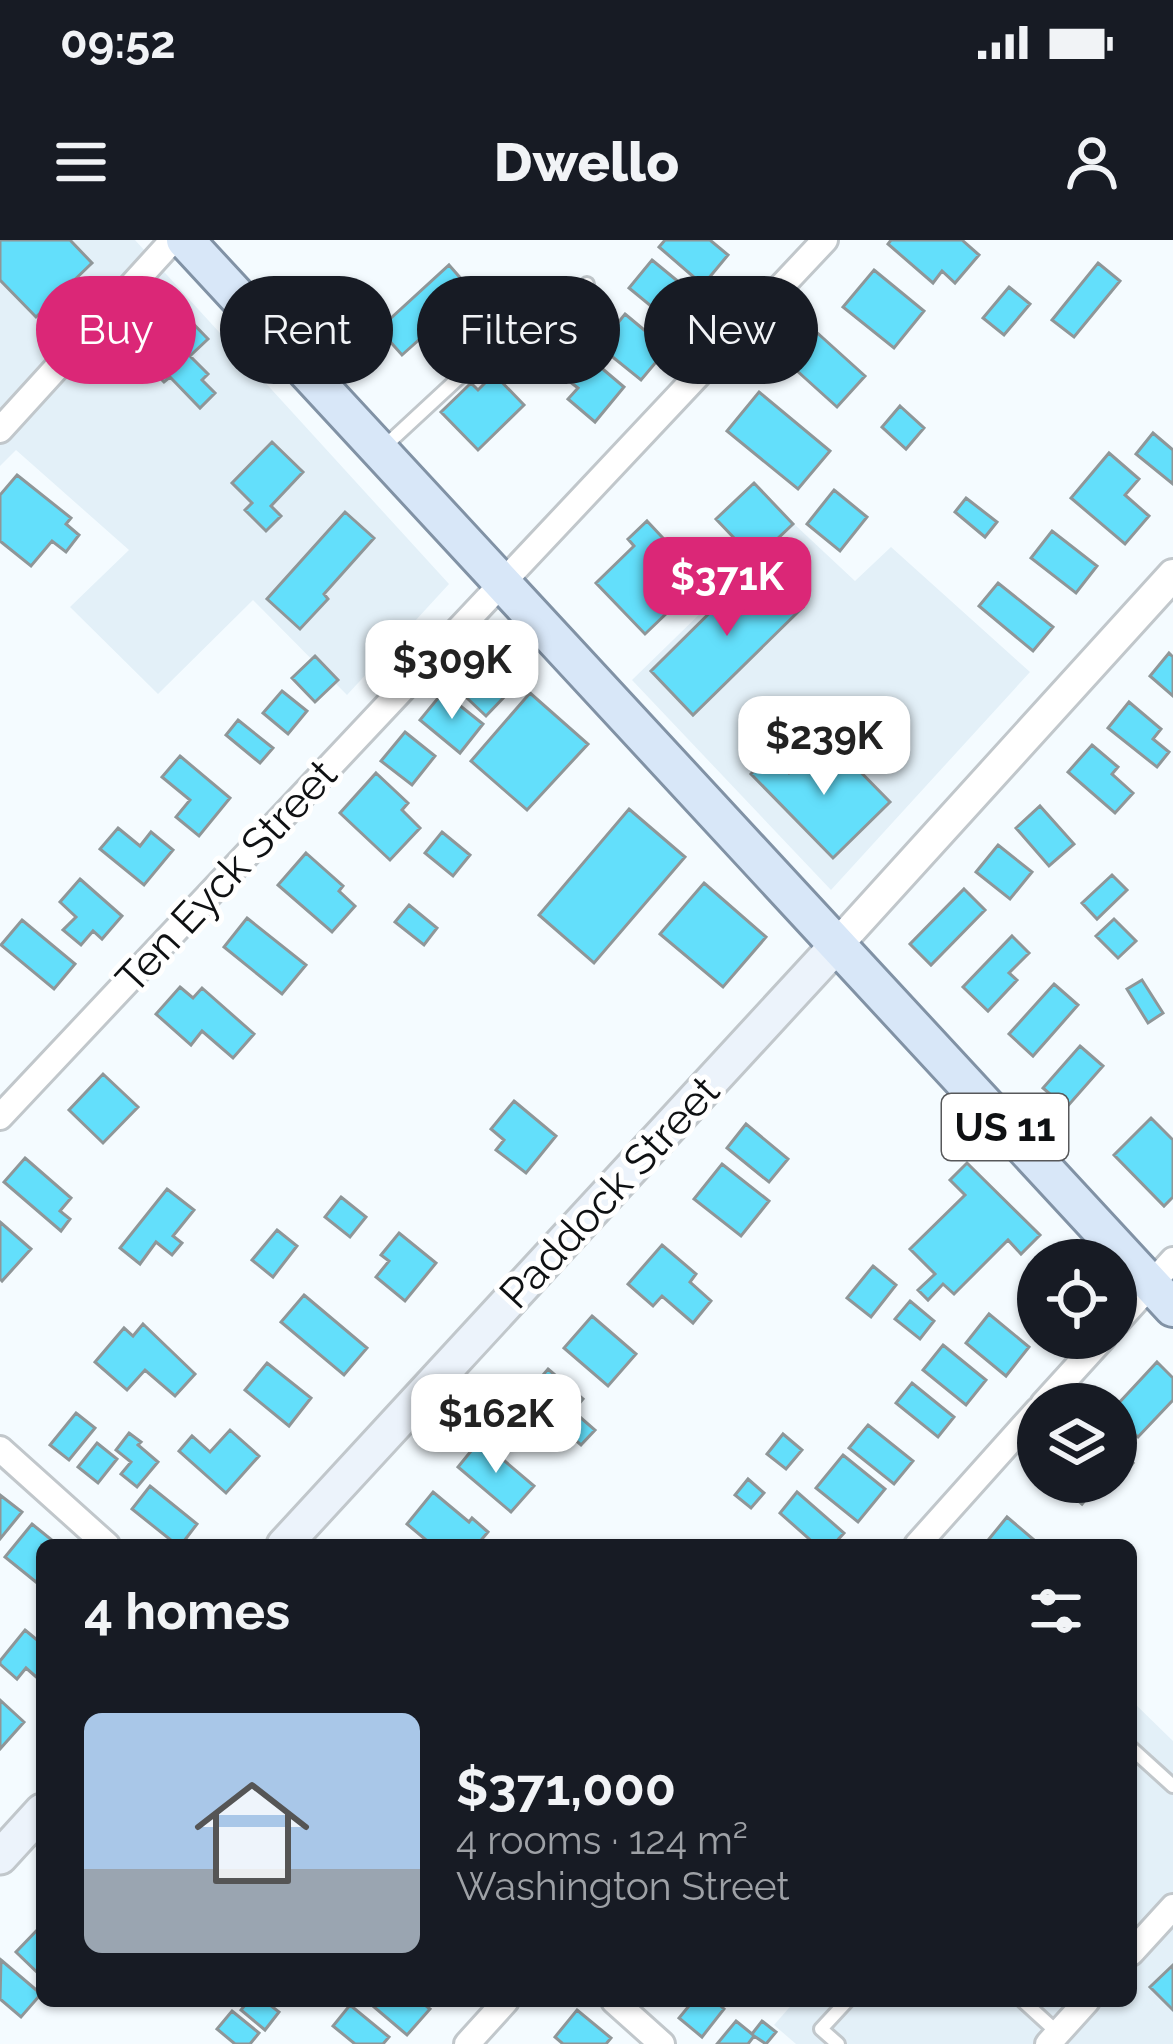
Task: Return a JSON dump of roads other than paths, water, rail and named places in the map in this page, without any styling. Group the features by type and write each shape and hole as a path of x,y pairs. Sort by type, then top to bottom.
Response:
{"main road":[{"name":"US 11","path":"185,240 837,945 1166,1284"},
{"name":"Paddock Street","path":"290,1539 837,945"},
{"path":"0,1857 36,1818"}],"street":[{"path":"0,430 173,240"},
{"name":"Ten Eyck Street","path":"0,1117 825,240"},
{"path":"837,945 1173,575"},
{"path":"1137,1307 1166,1284"},
{"path":"1063,1383 1084,1359"},
{"path":"922,1539 1017,1434"},
{"path":"0,1449 100,1539"},
{"path":"1137,1946 1173,1907"},
{"path":"467,2044 501,2007"},
{"path":"621,2007 662,2044"},
{"path":"1053,2038 1082,2007"}],"lane":[{"path":"379,451 451,384"},
{"path":"1137,1753 1173,1786"},
{"path":"838,2044 821,2029 841,2007"},
{"path":"1028,2007 1053,2038"}]}
